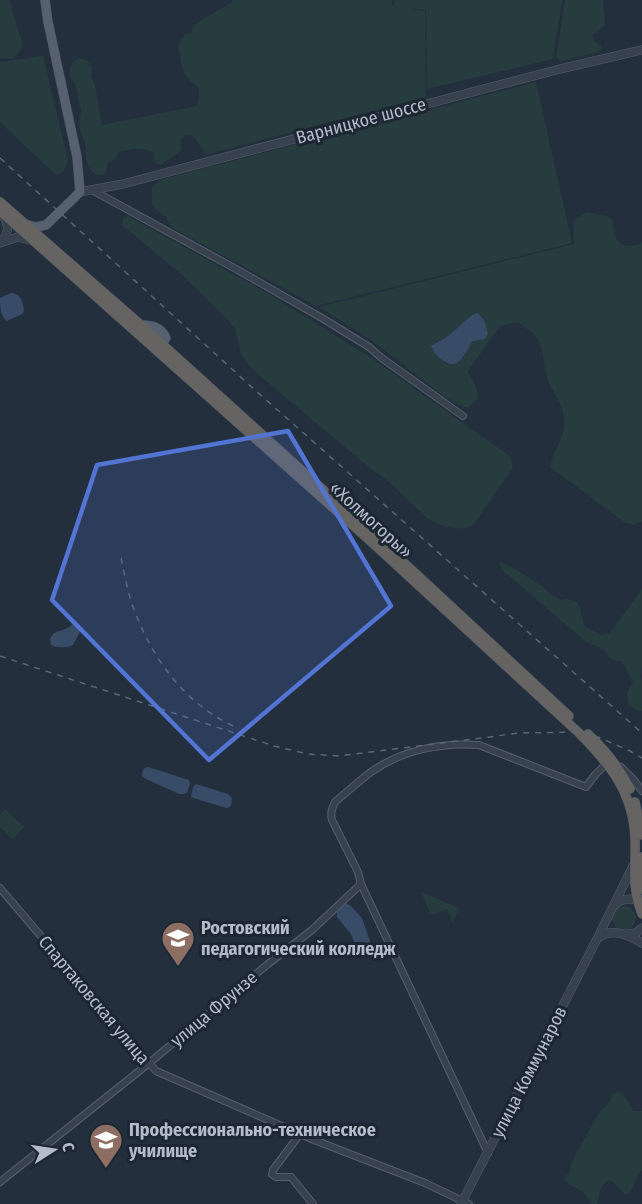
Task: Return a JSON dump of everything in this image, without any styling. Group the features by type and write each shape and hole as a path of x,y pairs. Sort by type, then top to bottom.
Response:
{"highway":[{"name":"«Холмогоры»","path":"0,202 141,325 158,347"},
{"name":"«Холмогоры»","path":"0,211 414,572 597,742 625,779 633,795 642,835"},
{"name":"«Холмогоры»","path":"610,761 631,807 642,889"},
{"name":"«Холмогоры»","path":"638,860 634,877 642,914"}],"main road":[{"path":"45,0 77,157 80,192 50,223 46,233 55,250"},
{"path":"25,224 38,227 50,223"}],"street":[{"name":"Варницкое шоссе","path":"80,192 123,184 560,69 642,50"},
{"path":"92,190 322,318 369,347 463,416"},
{"path":"0,211 8,227 6,237 1,242"},
{"path":"1,242 21,237 35,242"},
{"path":"488,1153 361,884 358,872 332,820 332,809 335,802 366,776 406,753 420,749 465,744 479,745 586,787 610,761 634,780 642,791"},
{"name":"улица Коммунаров","path":"464,1203 638,860"},
{"name":"улица Фрунзе","path":"0,1182 312,930 361,884"},
{"name":"Спартаковская улица","path":"0,888 156,1071 300,1134 425,1183 464,1203"},
{"path":"614,906 626,899 640,902"},
{"path":"609,915 609,924 613,929 642,943"},
{"path":"597,939 611,933 636,933 642,928"},
{"path":"300,1134 272,1174 276,1177 291,1177 313,1204"}],"highlighted area":[{"path":"288,431 391,606 209,760 52,600 97,465"}],"green space":[{"path":"0,0 10,0 23,45 14,59 0,58"},
{"path":"232,0 392,0 392,6 394,6 394,0 562,0 553,59 427,89 426,10 403,7 425,11 426,97 208,154 195,138 187,134 180,140 181,150 161,165 153,162 154,153 146,149 132,149 119,152 114,160 108,162 105,175 96,175 86,161 85,144 79,127 81,109 78,93 69,70 73,62 80,58 88,61 92,69 91,77 95,85 102,125 197,106 199,87 185,74 178,45 185,34 191,33 194,25"},
{"path":"565,0 603,0 605,24 593,34 594,41 601,46 601,50 561,61 556,58"},
{"path":"43,56 68,161 63,172 56,175 0,122 0,62"},
{"path":"536,82 572,243 316,306 171,227 166,217 152,204 152,187 163,179"},
{"path":"587,212 607,216 612,220 619,242 627,246 642,243 642,521 634,525 624,522 550,467 564,429 564,415 548,380 539,342 518,322 500,326 468,371 476,388 478,399 469,407 463,407 445,397 371,340 319,307 574,244 573,225 581,215","holes":["472,315 479,339 473,341 463,358 447,364 438,356 436,342 448,336"]},
{"path":"128,216 269,294 370,357 511,457 513,468 474,524 457,529 438,524 427,518 390,483 252,369 241,354 235,329 227,319 179,272 122,225 123,218"},
{"path":"499,561 545,588 560,600 577,602 584,626 601,635 610,633 642,589 640,676 642,711 632,707 629,702 627,692 633,682 621,661 613,660 601,648 586,642 502,570"},
{"path":"5,809 24,827 13,839 0,827 0,815"},
{"path":"421,892 459,908 453,923 447,909 431,915"},
{"path":"624,906 633,909 636,918 633,927 624,930 615,927 612,918 615,909"},
{"path":"617,1091 622,1092 634,1111 642,1111 642,1170 629,1194 625,1194 612,1181 607,1180 600,1190 597,1204 591,1204 583,1192 568,1184 565,1178 599,1113"}],"water":[{"path":"11,293 19,297 24,311 7,321 0,308 0,298"},
{"path":"478,313 485,322 488,334 485,339 473,341 461,359 454,364 449,364 440,358 431,346 448,336 472,315"},
{"path":"75,623 82,628 73,645 56,647 51,645 50,639 54,634"},
{"path":"148,767 189,780 187,793 179,794 144,778 143,769"},
{"path":"196,784 228,794 232,798 231,806 227,808 193,798 191,796"},
{"path":"347,904 362,918 370,941 370,944 361,948 357,949 351,934 337,917 337,912"}],"railway":[{"path":"0,158 255,390 642,733"},
{"path":"121,558 135,612 162,664 186,693 216,717 233,726"},
{"path":"0,656 274,746 308,754 339,756 520,733 578,732 598,737 642,758"}],"place":[{"name":"Ростовский педагогический колледж","path":"178,967"},
{"name":"Профессионально-техническое училище","path":"106,1169"}]}
